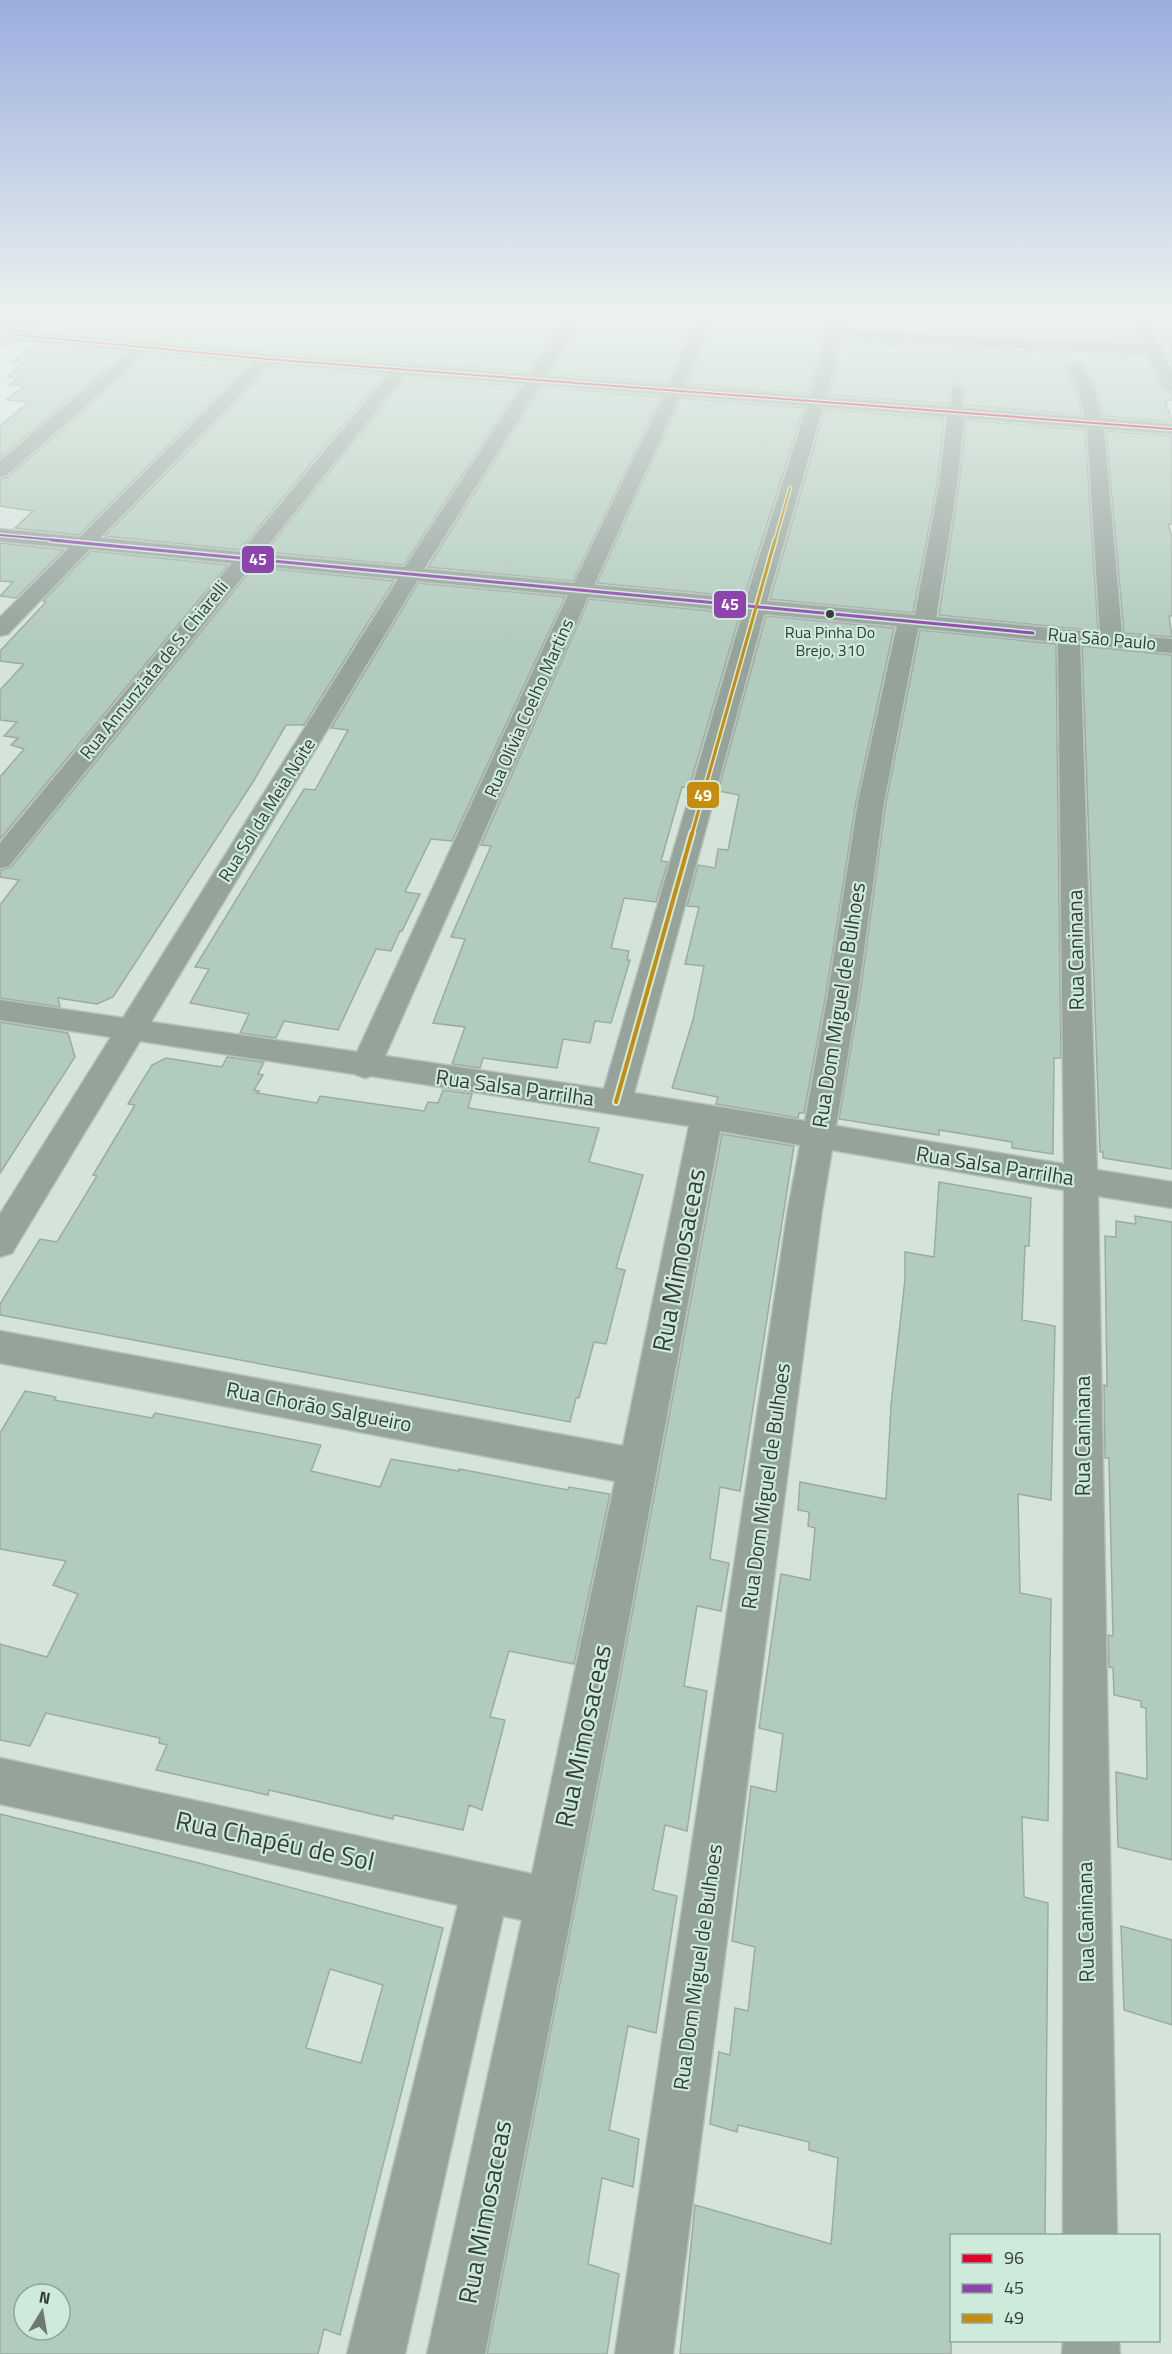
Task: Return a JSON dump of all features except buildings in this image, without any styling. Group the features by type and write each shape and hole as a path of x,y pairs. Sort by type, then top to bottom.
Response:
{"street":[{"path":"0,471 54,425"},
{"path":"0,629 201,425"},
{"name":"Rua Annunziata de S. Chiarelli","path":"0,860 354,425"},
{"name":"Rua Sol da Meia Noite","path":"0,1243 411,574 506,425"},
{"name":"Rua Olívia Coelho Martins","path":"365,1067 581,590 659,425"},
{"path":"616,1102 756,606 811,425"},
{"name":"Rua Dom Miguel de Bulhoes","path":"644,2354 791,1303 843,994 871,802 917,622 948,485 955,425"},
{"path":"1095,425 1111,640"},
{"path":"1119,425 1172,429"},
{"name":"Rua São Paulo","path":"0,535 1172,646"},
{"name":"Rua Caninana","path":"1069,636 1081,1180 1090,2234"},
{"name":"Rua Salsa Parrilha","path":"0,1011 365,1067 616,1102 1172,1195"},
{"name":"Rua Mimosaceas","path":"456,2354 550,1902 707,1118"},
{"name":"Rua Chorão Salgueiro","path":"0,1347 638,1467"},
{"name":"Rua Chapéu de Sol","path":"0,1781 550,1902"},
{"path":"376,2354 486,1887"}],"transit line":[{"name":"96","path":"1118,425 1172,429"},
{"name":"49","path":"616,1102 790,488"},
{"name":"45","path":"0,535 1033,633"}],"place":[{"name":"Rua Pinha Do Brejo, 310","path":"830,614"}]}
